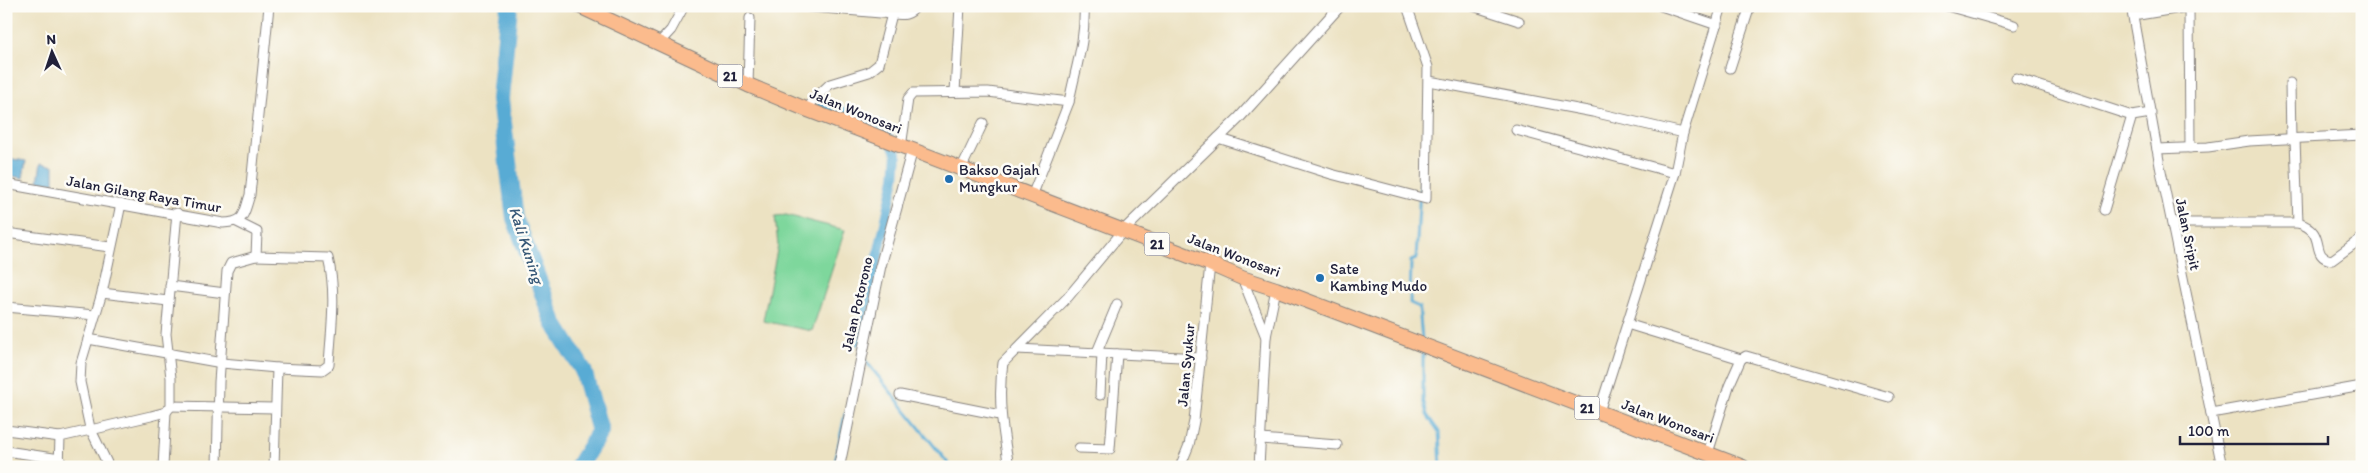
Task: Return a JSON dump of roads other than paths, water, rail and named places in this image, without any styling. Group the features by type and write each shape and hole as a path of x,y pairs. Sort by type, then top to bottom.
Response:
{"highway":[{"name":"Jalan Wonosari","path":"579,6 658,44 808,110 1210,264 1242,278 1276,289 1743,467"}],"street":[{"name":"Jalan Gilang Raya Timur","path":"6,184 223,223 237,222 242,218 250,195 269,6"},
{"path":"658,44 671,30 684,6"},
{"path":"800,6 904,15 919,7"},
{"path":"955,92 960,6"},
{"path":"1032,196 1069,102 1085,29 1084,6"},
{"path":"1009,467 1000,415 1000,378 1006,357 1017,349 1068,297 1123,231 1218,138 1340,6"},
{"path":"1218,138 1331,174 1419,199 1426,199 1428,67 1408,6"},
{"path":"1473,6 1519,21"},
{"path":"1661,6 1716,25"},
{"path":"1599,412 1674,173 1682,133 1722,6"},
{"path":"1730,68 1750,6"},
{"path":"1947,6 2014,25"},
{"name":"Jalan Sripit","path":"2131,6 2172,224 2222,467"},
{"path":"2133,16 2191,7 2190,148"},
{"path":"808,110 817,96 830,84 869,72 879,64 892,14"},
{"path":"748,84 750,18"},
{"path":"2016,78 2132,116 2151,113"},
{"path":"1429,81 1593,112 1682,133"},
{"path":"2290,83 2298,223"},
{"path":"898,145 910,94 988,92 1069,102"},
{"path":"2104,210 2132,116"},
{"path":"962,169 983,123"},
{"path":"1516,130 1674,173"},
{"path":"2157,148 2190,148 2362,134"},
{"name":"Jalan Potorono","path":"839,467 880,268 898,145"},
{"path":"108,467 90,428 80,382 81,363 102,294 110,247 121,204"},
{"path":"163,467 171,378 166,334 177,214"},
{"path":"237,222 257,232 256,256"},
{"path":"2172,224 2298,223 2308,226 2314,231 2320,253 2325,259 2332,260 2362,238"},
{"path":"6,233 110,247"},
{"path":"88,339 167,355 222,363 322,370 329,365 334,296 333,278 328,258 256,256 236,260 228,266 225,293 222,363 218,408 217,467"},
{"name":"Jalan Syukur","path":"1180,467 1189,445 1194,421 1210,264"},
{"path":"1242,278 1266,337"},
{"path":"170,286 225,293"},
{"path":"1259,467 1266,337 1276,289"},
{"path":"102,294 168,301"},
{"path":"1100,395 1100,352 1117,304"},
{"path":"6,307 95,315"},
{"path":"1627,324 1741,359"},
{"path":"1017,349 1201,358"},
{"path":"1079,448 1110,449 1117,354"},
{"path":"1708,453 1729,386 1741,359 1746,356 1890,396"},
{"path":"274,467 277,368"},
{"path":"2211,413 2362,386"},
{"path":"900,395 1000,415"},
{"path":"6,430 60,437 73,436 90,428 168,409 275,408"},
{"path":"6,450 60,463 60,437"},
{"path":"1261,439 1337,445"}],"water":[{"path":"6,158 26,161 23,178 6,175"},
{"path":"41,163 54,166 54,183 38,181"}],"waterway":[{"name":"Kali Kuning","path":"509,6 500,99 515,218 554,323 583,370 600,431 578,467"},
{"path":"822,104 883,126 897,154 895,178 859,341"},
{"path":"1422,153 1416,259 1411,261 1410,303 1419,307 1422,339"},
{"path":"1423,348 1423,399 1427,415 1439,432 1441,467"},
{"path":"865,360 951,467"},
{"path":"834,467 845,414"}],"place":[{"name":"Bakso Gajah Mungkur","path":"949,179"},
{"name":"Sate Kambing Mudo","path":"1320,278"}]}
